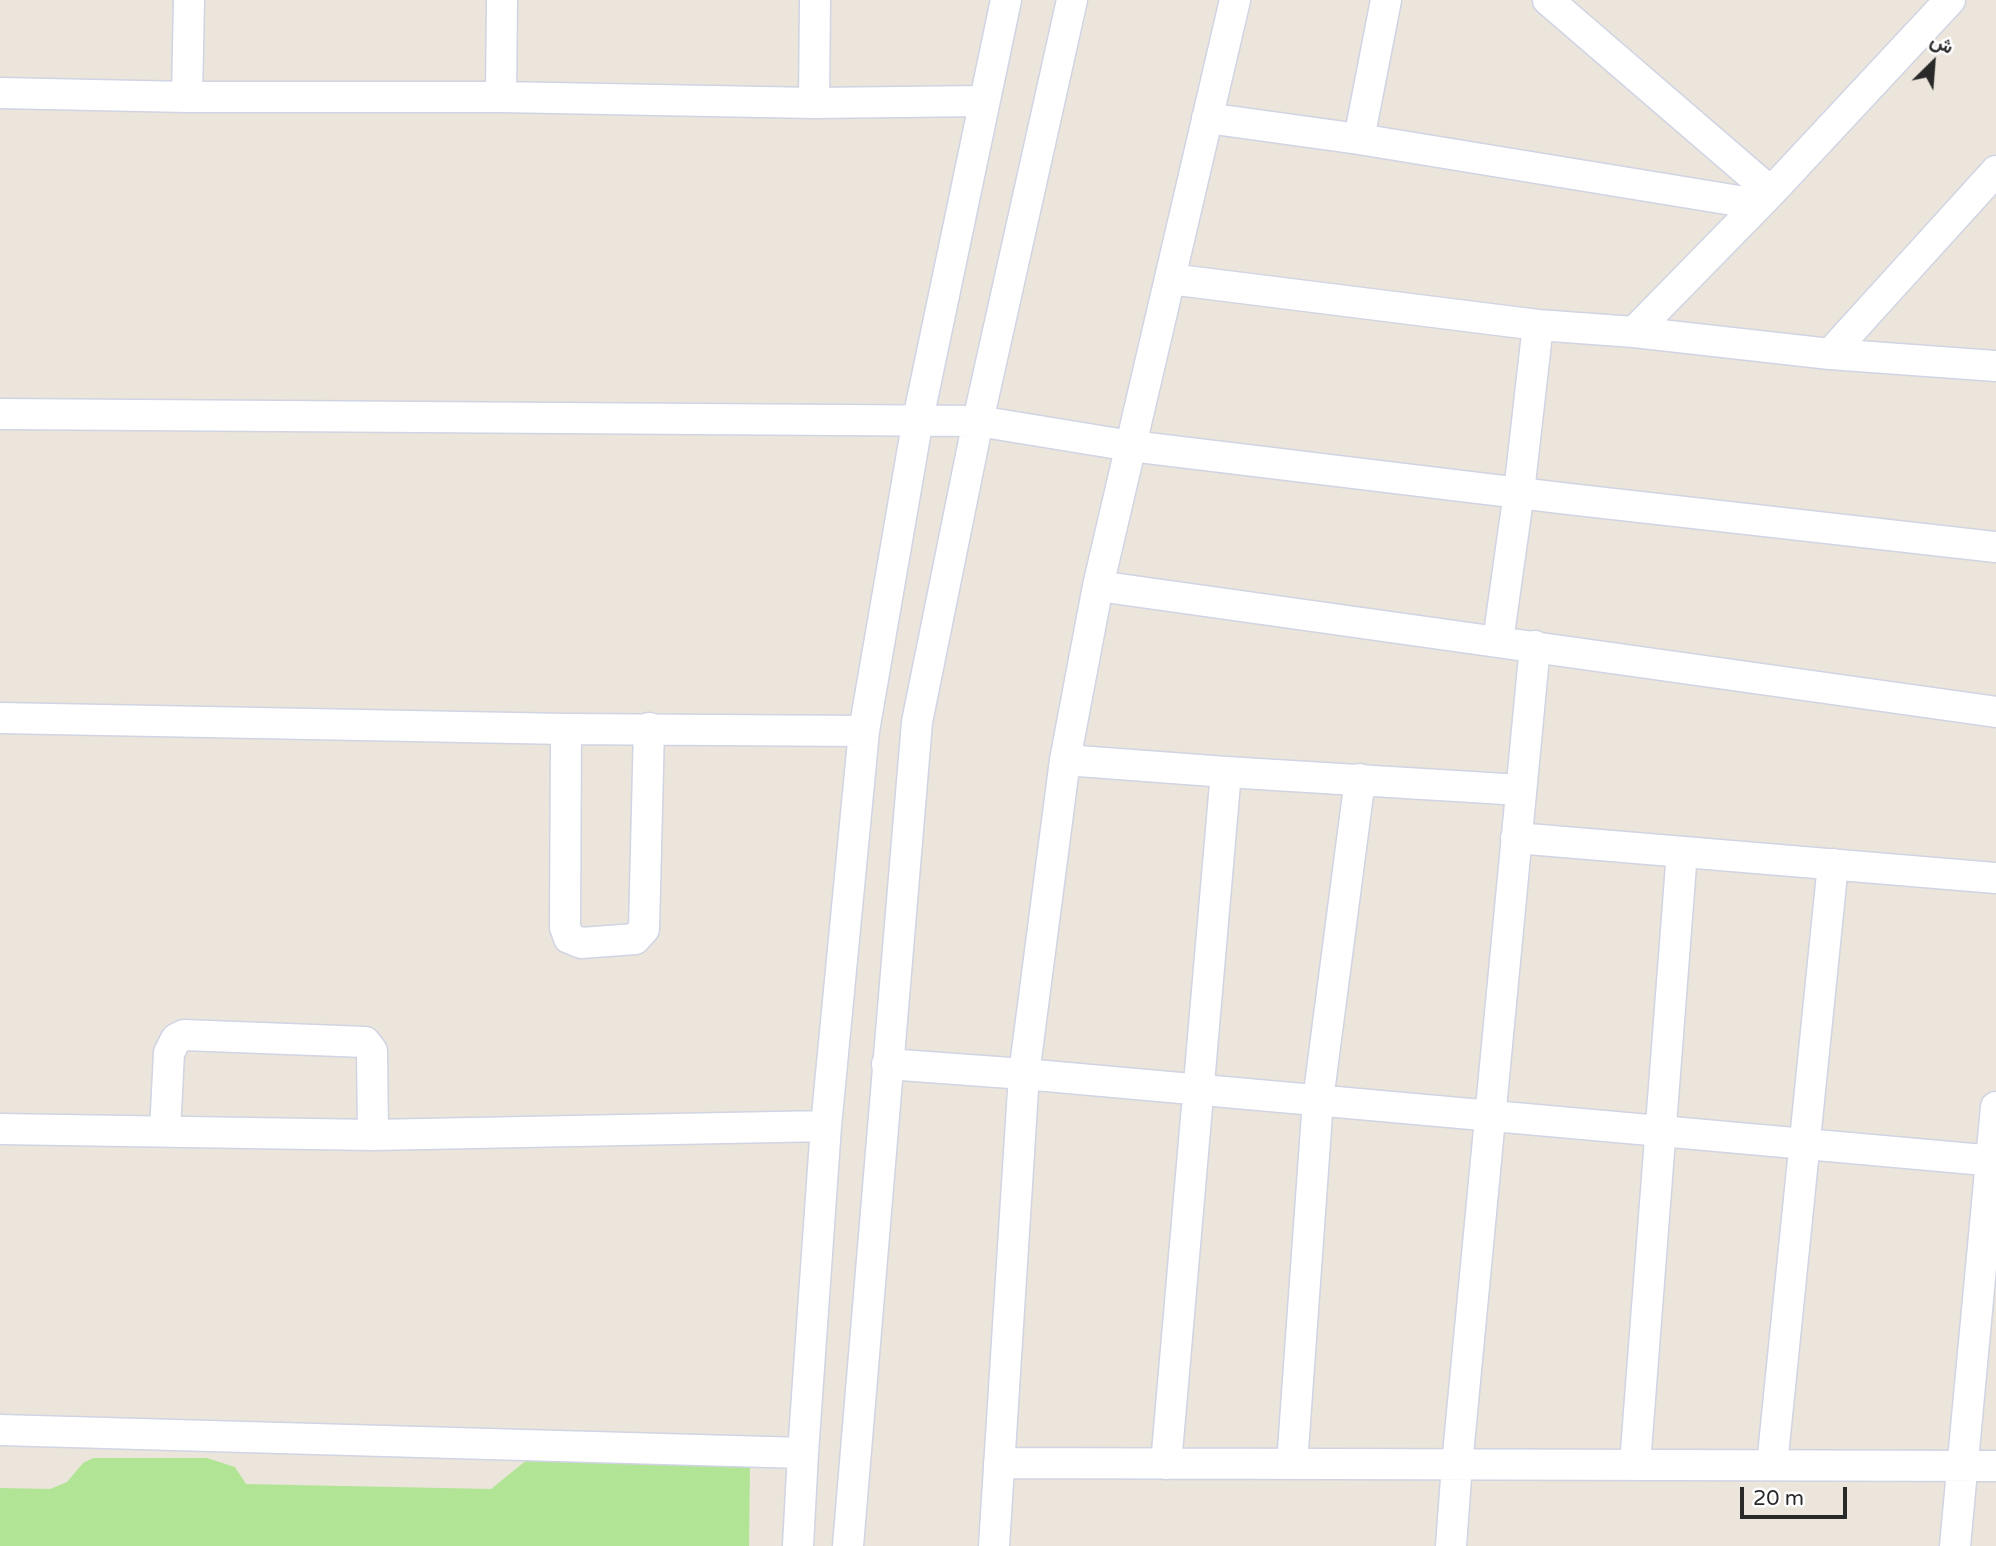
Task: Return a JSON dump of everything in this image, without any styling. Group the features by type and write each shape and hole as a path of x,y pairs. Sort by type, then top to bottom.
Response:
{"street":[{"path":"187,97 189,0"},
{"path":"501,97 502,0"},
{"path":"814,103 815,0"},
{"path":"798,1546 827,1126 864,732 918,419 1006,0"},
{"path":"848,1546 918,722 978,421 1072,0"},
{"path":"994,1546 1024,1074 1065,760 1098,586 1235,0"},
{"path":"1359,139 1386,0"},
{"path":"1548,0 1764,198"},
{"path":"1634,332 1951,0"},
{"path":"0,93 187,97 501,97 814,103 984,101"},
{"path":"1207,118 1764,198"},
{"path":"1830,354 1996,171"},
{"path":"1170,279 1538,325 1634,332 1830,354 1996,366"},
{"path":"1497,641 1519,492 1538,325"},
{"path":"0,414 978,421 1131,446 1996,547"},
{"path":"1098,586 1996,712"},
{"path":"1451,1546 1535,646"},
{"path":"0,718 566,730 864,732"},
{"path":"566,730 565,927 569,938 581,943 635,939 644,929 649,729"},
{"path":"1065,760 1521,790"},
{"path":"1166,1464 1226,772"},
{"path":"1292,1464 1318,1100 1360,779"},
{"path":"1516,838 1996,878"},
{"path":"1635,1464 1682,852"},
{"path":"1772,1465 1833,864"},
{"path":"165,1131 169,1053 176,1039 184,1035 365,1042 372,1051 373,1135"},
{"path":"887,1064 1198,1089 1993,1161"},
{"path":"1955,1546 1996,1107"},
{"path":"0,1129 373,1135 827,1126"},
{"path":"0,1430 803,1453"},
{"path":"999,1463 1996,1466"}],"green space":[{"path":"93,1458 207,1458 235,1467 246,1484 491,1489 528,1459 750,1466 749,1546 0,1546 0,1488 50,1489 67,1482 83,1463"}]}
